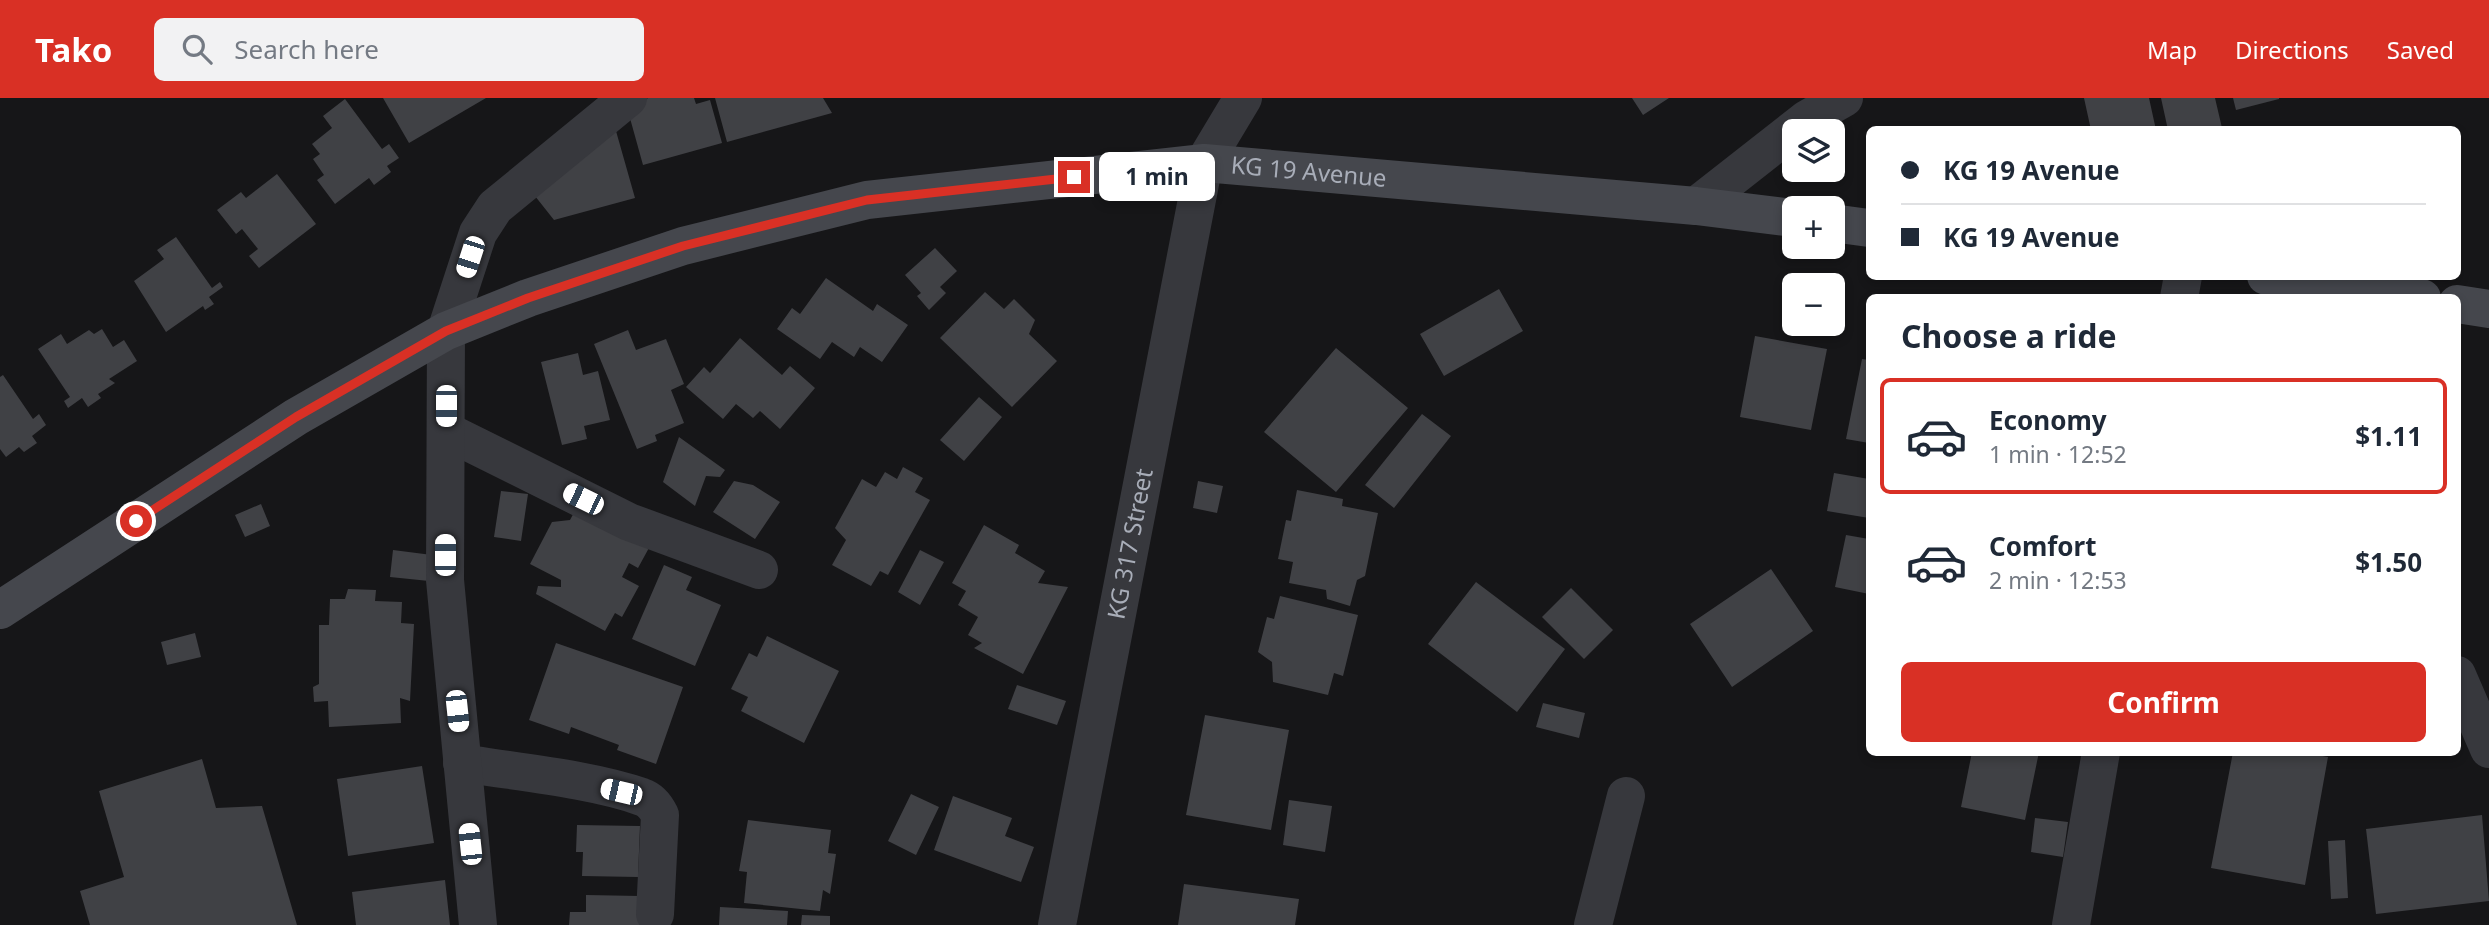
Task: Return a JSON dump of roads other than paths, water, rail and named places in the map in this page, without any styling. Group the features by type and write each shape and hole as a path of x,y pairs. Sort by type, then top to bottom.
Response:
{"main road":[{"name":"KG 19 Avenue","path":"0,610 296,417 446,331 541,294 683,246 867,200 1203,163 1696,206 1782,217"},
{"path":"1845,225 1866,228"},
{"path":"2294,280 2392,294"},
{"path":"2461,305 2489,309"}],"street":[{"path":"478,925 445,580 446,331 478,233 495,206 628,98"},
{"path":"1203,163 1243,98"},
{"path":"1696,206 1807,120 1844,98"},
{"name":"KG 317 Street","path":"1057,925 1203,163"},
{"path":"446,431 629,522 759,570"},
{"path":"2461,684 2489,749"},
{"path":"2071,925 2100,756"},
{"path":"463,763 597,786 644,797 655,805 660,815 655,914"},
{"path":"1593,925 1626,796"}]}
